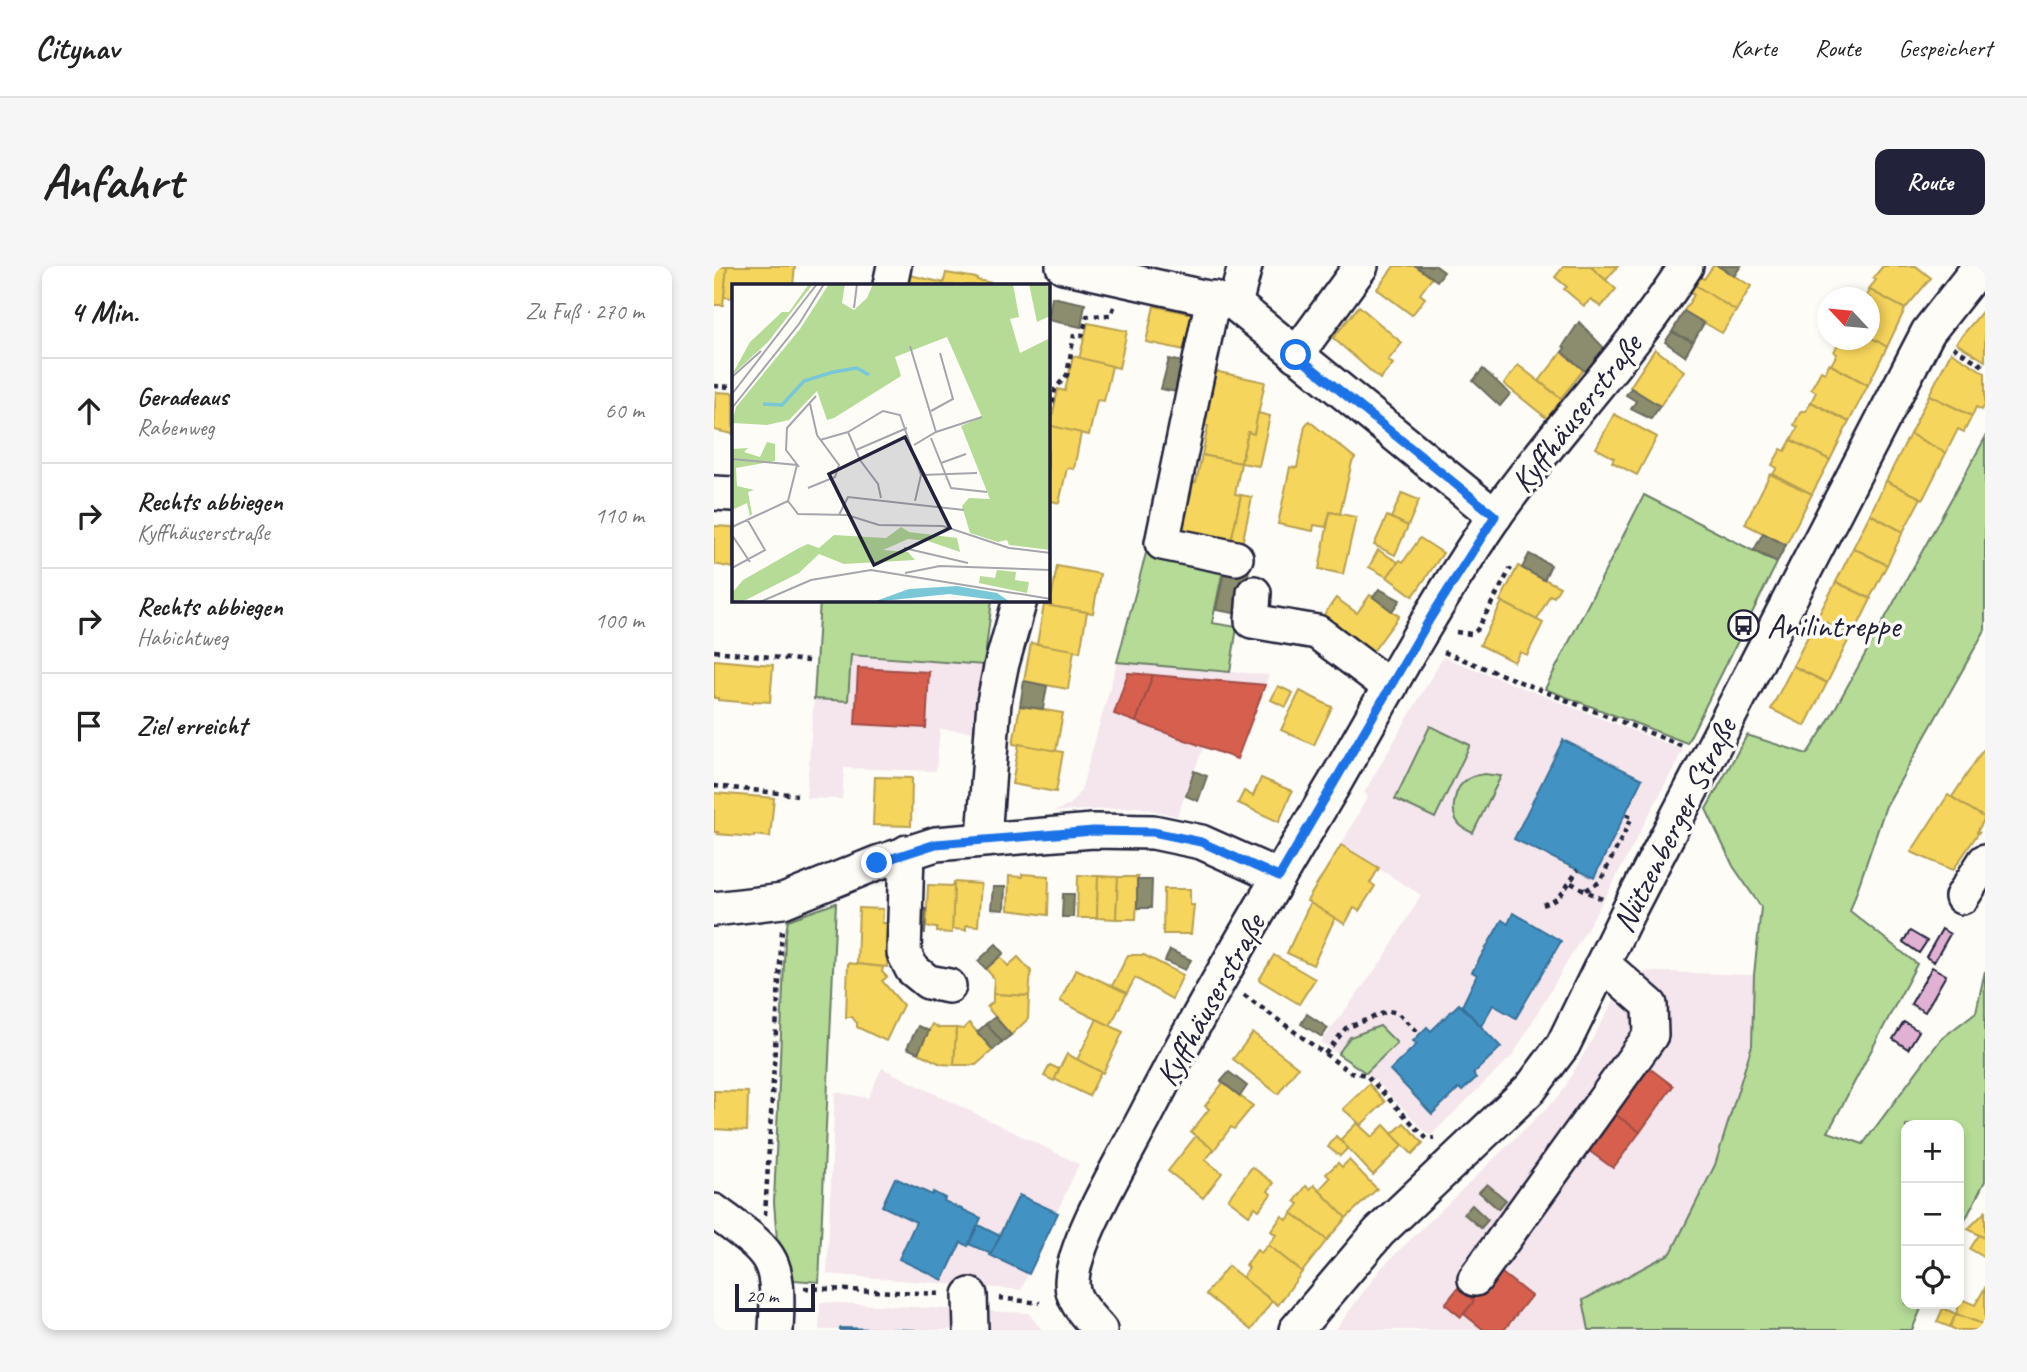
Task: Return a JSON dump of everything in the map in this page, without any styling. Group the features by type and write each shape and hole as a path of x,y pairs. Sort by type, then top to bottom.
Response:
{"street":[{"path":"890,284 894,266"},
{"path":"1063,266 1224,301 1296,355 1495,516"},
{"path":"1236,558 1162,543 1224,301 1245,266"},
{"path":"1296,355 1361,266"},
{"name":"Kyffhäuserstraße","path":"1100,1330 1082,1310 1074,1296 1072,1283 1076,1259 1107,1191 1175,1060 1417,641 1495,516 1650,320 1686,266"},
{"name":"Nützenberger Straße","path":"1296,1330 1379,1231 1531,1088 1563,1045 1928,332 1980,266"},
{"path":"714,493 732,494"},
{"path":"1254,593 1252,621 1317,632 1390,687"},
{"path":"984,838 994,702 1019,602"},
{"path":"714,909 783,901 907,852 936,844 1093,831 1153,832 1201,842 1279,877"},
{"path":"907,852 904,953 912,969 928,982 949,986"},
{"path":"1962,897 1985,861"},
{"path":"1475,1279 1651,1035 1650,1005 1603,964"},
{"path":"714,1211 762,1247 773,1264 778,1289 776,1330"},
{"path":"970,1295 971,1330"}],"path":[{"path":"1050,409 1055,389 1067,375 1074,335 1082,336 1087,316 1111,315 1124,280"},
{"path":"1952,347 1985,367"},
{"path":"714,386 732,387"},
{"path":"1477,630 1511,568"},
{"path":"1417,641 1686,747"},
{"path":"714,650 808,662"},
{"path":"714,786 797,795"},
{"path":"1586,890 1600,883 1632,817 1625,814"},
{"path":"1543,905 1558,899 1571,883 1577,870"},
{"path":"1571,883 1601,898"},
{"path":"762,1247 783,901"},
{"path":"1221,977 1350,1072 1366,1075 1427,1139"},
{"path":"1325,1054 1346,1028 1389,1011 1398,1013 1420,1034"},
{"path":"778,1289 815,1288 970,1295 1040,1303"}],"shaded area":[{"path":"850,655 984,665 979,732 940,729 936,771 844,768 842,799 806,798 814,699 848,701"},
{"path":"1443,657 1683,750 1610,889 1513,1055 1430,1136 1374,1079 1321,1042 1384,958 1421,895 1341,845 1368,796 1364,793"},
{"path":"1117,662 1269,675 1236,760 1203,748 1177,816 1139,807 1053,812 1070,805 1081,790"},
{"path":"1631,971 1754,975 1752,1045 1715,1165 1671,1253 1583,1300 1589,1330 1335,1330 1382,1267 1561,1094"},
{"path":"882,1068 1079,1164 1021,1290 827,1274 835,1092 868,1098"},
{"path":"820,1302 1028,1313 1042,1330 819,1330"}],"green space":[{"path":"1985,438 1985,630 1886,806 1850,911 1917,964 1828,1132 1863,1144 1941,1039 1976,1012 1985,971 1985,1181 1964,1222 1964,1120 1901,1120 1901,1309 1921,1309 1912,1330 1589,1330 1583,1300 1671,1253 1715,1165 1752,1045 1754,975 1761,907 1733,866 1706,809 1747,735 1807,754 1827,723"},
{"path":"1644,495 1777,563 1687,743 1545,689"},
{"path":"1146,553 1224,565 1212,623 1237,627 1230,672 1117,662"},
{"path":"820,602 992,602 984,665 851,655 848,701 814,699"},
{"path":"1430,726 1470,745 1435,818 1395,799"},
{"path":"1484,774 1501,776 1473,833 1462,827 1456,819 1454,800 1463,782"},
{"path":"836,903 819,1282 794,1280 784,1274 778,1253 774,1202 785,939 788,920"},
{"path":"1380,1026 1397,1043 1366,1073 1338,1054 1350,1037"}],"building: Wohnen":[{"path":"714,266 727,267 723,305 714,305"},
{"path":"727,266 795,266 793,284 732,284 732,298 724,297"},
{"path":"1394,266 1416,266 1432,278 1420,294 1425,298 1412,315 1377,289"},
{"path":"1564,266 1590,266 1616,289 1601,307 1591,299 1584,306 1564,289 1567,287 1555,277"},
{"path":"1590,266 1618,266 1606,280"},
{"path":"1713,266 1718,266 1751,286 1736,311 1695,285 1700,277 1704,279"},
{"path":"1883,266 1916,266 1931,278 1905,309 1880,296 1880,287 1870,287 1876,280 1873,278"},
{"path":"901,273 944,283 944,284 898,284"},
{"path":"946,273 992,283 992,284 943,284"},
{"path":"1695,285 1736,311 1722,333 1684,311 1694,295 1690,293"},
{"path":"1880,295 1905,309 1887,347 1880,343"},
{"path":"1154,306 1197,315 1190,351 1146,342"},
{"path":"1359,306 1402,343 1388,360 1393,364 1380,379 1333,338"},
{"path":"1985,308 1985,361 1956,343"},
{"path":"1088,323 1127,331 1119,368 1079,359"},
{"path":"1880,343 1887,347 1868,385 1831,365 1837,354 1834,352 1880,350"},
{"path":"1655,349 1684,371 1660,406 1630,387"},
{"path":"1562,352 1584,369 1561,398 1539,381"},
{"path":"1951,352 1985,373 1985,404 1982,410 1976,407 1972,416 1929,395"},
{"path":"1073,356 1112,366 1104,401 1097,400 1089,435 1050,427 1058,389 1065,391"},
{"path":"1829,364 1868,385 1849,422 1811,402 1816,392 1811,389 1821,371 1825,373"},
{"path":"1518,365 1564,401 1549,420 1504,384"},
{"path":"1214,371 1265,382 1254,434 1248,432 1241,463 1202,455 1208,426 1202,425"},
{"path":"716,392 732,393 732,434 714,430"},
{"path":"1929,395 1972,416 1964,432 1958,429 1946,453 1910,434"},
{"path":"1811,402 1849,422 1830,460 1791,440 1798,427 1794,425 1801,411 1806,411"},
{"path":"1258,413 1270,416 1259,466 1241,463 1248,432 1254,434"},
{"path":"1614,414 1657,437 1637,475 1612,462 1614,458 1596,448"},
{"path":"1309,421 1355,458 1340,514 1330,512 1326,527 1314,525 1313,531 1278,524 1290,467 1297,468 1305,426"},
{"path":"1050,425 1081,433 1074,469 1067,468 1059,503 1050,501"},
{"path":"1910,434 1946,453 1923,499 1886,481"},
{"path":"1791,440 1830,460 1812,494 1773,474 1777,468 1772,465 1781,449 1785,451"},
{"path":"1202,455 1241,463 1235,494 1241,495 1230,547 1178,536 1190,481 1196,482"},
{"path":"1770,474 1812,494 1786,545 1745,524"},
{"path":"1886,481 1921,498 1903,532 1870,514"},
{"path":"1402,493 1419,500 1408,526 1391,518"},
{"path":"1241,495 1252,497 1241,549 1230,547"},
{"path":"1330,512 1356,517 1343,574 1319,569"},
{"path":"1870,514 1903,532 1887,565 1853,548"},
{"path":"1387,516 1408,526 1395,555 1374,545"},
{"path":"714,526 732,527 732,568 714,564"},
{"path":"1420,538 1443,553 1413,596 1387,577 1400,560 1403,562"},
{"path":"1853,548 1887,565 1870,598 1836,582"},
{"path":"1378,550 1398,562 1387,577 1369,567"},
{"path":"1057,566 1100,574 1093,613 1050,606"},
{"path":"1518,566 1560,587 1554,597 1550,595 1537,620 1500,601"},
{"path":"1836,582 1871,599 1853,636 1817,618"},
{"path":"1370,595 1399,616 1371,654 1318,623 1336,598 1357,613"},
{"path":"1502,602 1543,623 1527,655 1520,652 1514,662 1480,645"},
{"path":"1044,605 1087,612 1080,652 1037,644"},
{"path":"1817,618 1851,635 1827,683 1793,666"},
{"path":"1031,643 1074,650 1068,689 1024,681"},
{"path":"714,660 773,665 770,702 752,703 714,698"},
{"path":"1793,666 1827,683 1805,726 1771,709"},
{"path":"1278,686 1293,693 1286,707 1271,700"},
{"path":"1300,691 1332,707 1314,745 1281,730"},
{"path":"1020,706 1063,713 1056,751 1013,744"},
{"path":"1019,744 1063,752 1056,792 1012,784"},
{"path":"1983,750 1985,751 1985,818 1952,797"},
{"path":"875,777 912,778 911,826 873,825"},
{"path":"1261,778 1292,791 1279,822 1238,803 1244,791 1253,796"},
{"path":"714,793 774,798 770,837 714,832"},
{"path":"1948,795 1985,818 1979,832 1953,870 1911,852"},
{"path":"1341,845 1379,868 1370,883 1375,886 1359,911 1354,908 1345,924 1307,901"},
{"path":"1022,874 1049,876 1048,915 1008,910 1009,876 1022,877"},
{"path":"1078,875 1098,876 1097,918 1077,918"},
{"path":"1098,876 1118,877 1116,919 1097,918"},
{"path":"1118,877 1138,877 1136,919 1116,919"},
{"path":"954,882 981,884 978,926 966,925 966,930 952,929"},
{"path":"928,885 954,886 952,933 937,932 937,928 926,927"},
{"path":"1164,889 1190,889 1190,905 1194,905 1191,934 1163,934"},
{"path":"1310,903 1335,918 1313,965 1287,953"},
{"path":"859,908 883,909 882,923 889,923 887,967 857,964"},
{"path":"1128,955 1144,955 1183,975 1172,999 1135,978 1127,993 1112,986"},
{"path":"1274,955 1315,979 1299,1004 1259,980"},
{"path":"1000,956 1008,966 1018,957 1031,971 1029,996 993,994 994,978 986,969"},
{"path":"848,963 883,967 882,972 887,977 882,981 903,1005 886,1041 857,1027 852,1017 846,1017"},
{"path":"1076,969 1127,993 1110,1026 1060,1001"},
{"path":"993,994 1029,996 1028,1019 1011,1035 987,1007 993,1002"},
{"path":"1097,1019 1123,1032 1103,1073 1077,1060"},
{"path":"969,1023 993,1050 976,1065 954,1065 956,1028 963,1029"},
{"path":"932,1024 939,1028 956,1028 954,1065 941,1064 918,1053"},
{"path":"1253,1033 1298,1067 1278,1094 1233,1059"},
{"path":"1067,1054 1101,1072 1089,1096 1054,1079"},
{"path":"1050,1065 1059,1069 1054,1081 1044,1076"},
{"path":"1223,1083 1253,1106 1234,1129 1231,1127 1214,1150 1191,1132 1209,1109 1205,1106"},
{"path":"1369,1084 1385,1102 1361,1125 1343,1109"},
{"path":"714,1091 748,1092 747,1131 714,1129"},
{"path":"1357,1123 1372,1137 1384,1125 1403,1145 1373,1175 1340,1140"},
{"path":"1404,1123 1423,1143 1412,1154 1392,1134"},
{"path":"1196,1136 1214,1150 1205,1160 1222,1173 1203,1198 1168,1171"},
{"path":"1336,1136 1348,1148 1340,1156 1328,1147"},
{"path":"1349,1160 1377,1189 1346,1218 1319,1190 1330,1178 1326,1174 1338,1163 1342,1167"},
{"path":"1252,1167 1274,1183 1268,1191 1271,1194 1259,1210 1255,1207 1249,1215 1228,1199"},
{"path":"1314,1185 1346,1218 1327,1240 1292,1213 1299,1204 1295,1201 1306,1186 1310,1189"},
{"path":"1985,1212 1985,1238 1968,1229"},
{"path":"1292,1213 1327,1240 1302,1272 1268,1245 1276,1235 1271,1231 1282,1216 1287,1220"},
{"path":"1979,1235 1985,1238 1984,1257 1970,1249"},
{"path":"1268,1245 1302,1272 1278,1305 1242,1278 1249,1268 1246,1265 1257,1250 1261,1253"},
{"path":"1228,1266 1272,1301 1251,1330 1206,1294"},
{"path":"1985,1288 1985,1325 1956,1314 1958,1309 1964,1309 1964,1300 1975,1305"},
{"path":"1943,1309 1956,1314 1950,1327 1937,1322"},
{"path":"1956,1314 1985,1325 1985,1330 1956,1330 1950,1327"}],"building: Handel":[{"path":"858,668 929,672 926,728 855,724"},
{"path":"1128,673 1153,675 1136,722 1114,714"},
{"path":"1153,675 1265,685 1237,759 1136,722"},
{"path":"1640,1061 1673,1086 1640,1132 1606,1108"},
{"path":"1606,1108 1640,1132 1613,1168 1581,1145"},
{"path":"1493,1266 1531,1296 1504,1330 1484,1330 1464,1314 1474,1301 1469,1296"},
{"path":"1458,1288 1474,1301 1461,1317 1445,1304"}],"building: Schulen":[{"path":"1563,740 1642,779 1594,878 1514,839"},
{"path":"1513,913 1561,941 1516,1018 1493,1005 1481,1026 1462,1006 1477,975 1472,972 1502,920 1508,924"},
{"path":"1459,1004 1501,1047 1473,1074 1476,1078 1462,1091 1459,1088 1432,1114 1390,1070 1417,1044 1413,1041 1427,1027 1431,1031"},
{"path":"895,1178 932,1195 933,1192 945,1198 944,1201 981,1218 968,1246 961,1242 943,1280 899,1259 916,1222 882,1206"},
{"path":"1019,1195 1058,1213 1029,1274 990,1255"},
{"path":"978,1225 1000,1236 991,1254 969,1244"},
{"path":"840,1328 916,1330 840,1330"}],"building: Industrie":[{"path":"1416,266 1436,266 1444,272 1437,281"},
{"path":"1718,266 1741,266 1734,276"},
{"path":"1052,297 1085,304 1081,327 1050,320"},
{"path":"1684,311 1704,323 1693,342 1672,332"},
{"path":"1579,322 1604,348 1586,372 1562,352"},
{"path":"1672,332 1693,342 1685,356 1665,342"},
{"path":"1169,359 1188,363 1182,393 1161,389"},
{"path":"1483,369 1510,394 1500,406 1473,381"},
{"path":"1631,388 1660,406 1651,419 1631,409 1636,401 1626,395"},
{"path":"1763,533 1786,545 1777,562 1754,550"},
{"path":"1529,554 1551,565 1544,580 1522,568"},
{"path":"1225,567 1249,570 1240,614 1216,610"},
{"path":"1379,589 1400,600 1392,611 1373,597"},
{"path":"1024,681 1047,686 1043,709 1020,706"},
{"path":"1194,771 1207,776 1198,801 1186,796"},
{"path":"1137,880 1152,880 1151,908 1137,908"},
{"path":"993,887 1005,887 1004,910 991,909"},
{"path":"1063,894 1074,894 1073,917 1062,917"},
{"path":"914,908 926,909 925,933 913,932"},
{"path":"996,944 1004,953 986,969 978,961"},
{"path":"1170,950 1191,960 1185,970 1165,961"},
{"path":"1307,1014 1328,1028 1322,1037 1301,1024"},
{"path":"995,1017 1011,1035 1002,1042 986,1024"},
{"path":"986,1024 1002,1042 993,1050 977,1032"},
{"path":"918,1026 929,1031 918,1053 907,1048"},
{"path":"1229,1072 1247,1086 1240,1096 1221,1081"},
{"path":"1487,1184 1506,1200 1498,1209 1479,1192"},
{"path":"1472,1205 1488,1220 1481,1228 1464,1214"}],"building: Sonstige":[{"path":"1942,929 1950,934 1934,962 1926,957"},
{"path":"1910,931 1927,941 1919,953 1903,942"},
{"path":"1932,967 1946,975 1925,1012 1911,1004"},
{"path":"1904,1022 1919,1031 1908,1049 1893,1039"}],"place":[{"name":"Anilintreppe","path":"1744,626"}],"route":[{"path":"877,863 936,844 984,838 1093,831 1153,832 1201,842 1279,877 1431,617 1495,516 1296,355"}]}
